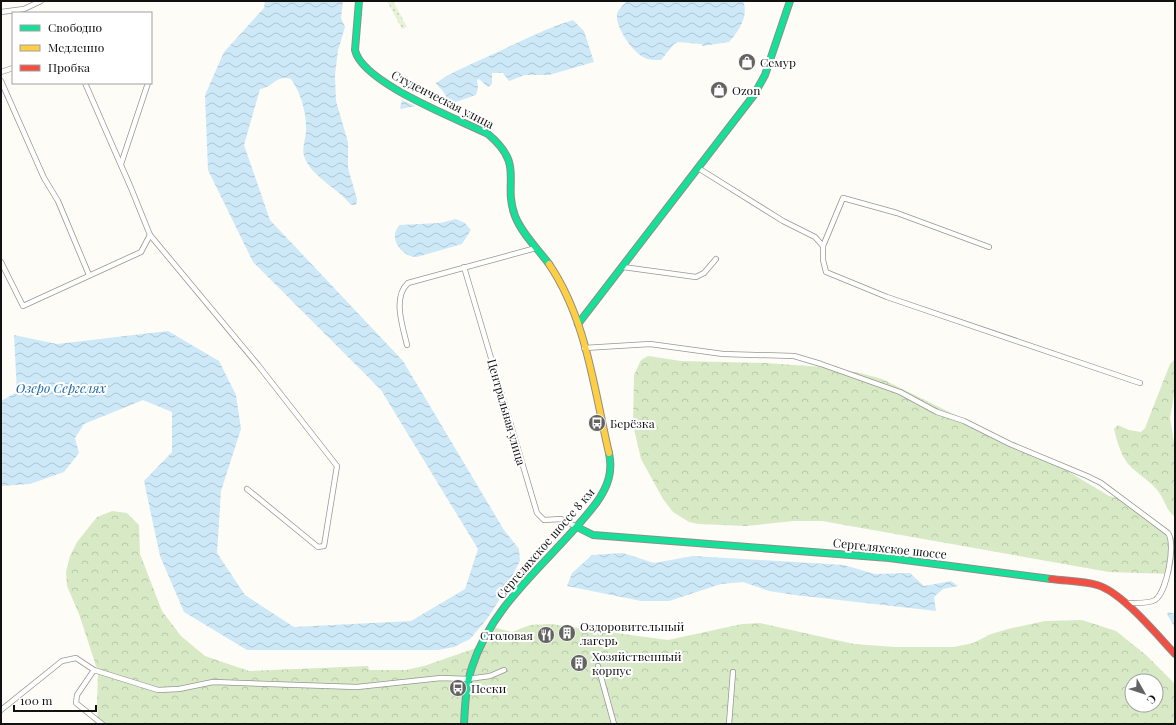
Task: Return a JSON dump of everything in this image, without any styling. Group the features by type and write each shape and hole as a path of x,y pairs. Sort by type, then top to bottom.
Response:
{"street":[{"path":"1,12 24,9 41,1"},
{"name":"Студенческая улица","path":"359,1 354,46 356,56 363,66 398,91 462,120 498,140 505,149 511,165 514,208 517,222 555,274 578,324"},
{"path":"578,324 754,95 765,75 790,1"},
{"path":"1,72 12,68"},
{"path":"1,81 44,178 58,201 89,275"},
{"path":"85,84 121,164 150,235 258,365 337,466 324,546 318,547 247,489"},
{"path":"121,164 148,84"},
{"path":"698,168 777,217 815,237 823,246"},
{"path":"989,247 897,213 843,198 823,246 823,260 826,272 855,286 1140,383"},
{"path":"1,262 22,306 140,252 150,235"},
{"path":"408,346 400,304 400,295 408,283 536,248"},
{"path":"623,267 696,277 704,273 716,259"},
{"name":"Центральная улица","path":"464,267 537,513 544,520 560,519 577,527"},
{"name":"Сергеляхское шоссе 8 км","path":"464,724 468,679 476,653 489,627 512,598 577,527 604,491 610,478 610,464 596,392 578,324"},
{"path":"584,348 650,344 719,354 794,356 900,392 937,412 964,421 1010,444 1087,476 1101,484 1168,533 1173,540 1169,571 1157,598 1153,601 1127,603"},
{"name":"Сергеляхское шоссе","path":"577,527 593,534 889,558 1098,585 1114,593 1127,603 1175,654"},
{"path":"1,710 62,661 76,658 94,670 158,690 179,689 213,682 357,687 441,678 468,679 490,676 504,670"},
{"path":"598,666 614,724"},
{"path":"94,670 77,695 76,703 102,724"},
{"path":"729,724 733,672"}],"green space":[{"path":"387,1 393,1 407,27 402,29"},
{"path":"648,356 681,361 766,363 823,367 860,373 882,379 1061,467 1109,496 1121,499 1139,510 1175,539 1175,553 1171,574 1109,572 822,521 794,521 746,526 698,524 689,522 673,512 663,499 641,459 633,425 634,375 641,360"},
{"path":"1175,359 1175,389 1170,418 1175,448 1175,517 1155,488 1125,460 1118,445 1114,429 1118,425 1129,430 1141,432 1145,428 1170,364"},
{"path":"112,511 127,513 139,525 140,554 162,611 181,636 205,656 249,671 368,666 369,670 406,670 424,666 479,647 492,627 512,632 530,625 550,624 668,640 742,624 760,623 854,644 895,647 954,647 973,643 991,634 1008,629 1045,621 1082,620 1116,631 1146,655 1164,673 1175,684 1175,724 93,724 98,719 98,672 79,614 67,586 66,572 70,556 77,542 97,517"}],"water":[{"name":"Озеро Сергелях","path":"265,1 343,1 341,18 345,27 338,50 335,75 336,101 348,142 348,168 357,199 356,205 351,205 308,164 303,153 306,125 303,104 291,79 282,78 260,89 244,145 270,220 403,361 504,530 519,549 520,561 501,597 487,619 470,639 454,647 438,650 247,650 184,612 160,556 144,481 172,452 172,412 143,400 84,424 75,438 79,453 64,472 30,484 1,486 1,401 17,392 14,335 57,344 168,331 219,361 236,395 241,429 221,491 217,553 245,595 294,627 411,621 465,589 478,549 381,390 253,262 208,170 205,95 224,52 264,8"},
{"path":"743,1 745,12 742,23 729,42 703,46 701,44 678,42 674,44 661,60 653,60 645,58 635,51 619,26 617,14 626,2"},
{"path":"573,20 584,31 594,62 549,75 525,75 509,81 503,73 492,73 492,84 490,86 488,87 479,79 477,80 478,88 476,95 450,104 443,91 436,83 449,75 541,32"},
{"path":"402,100 415,106 401,109"},
{"path":"456,219 465,223 471,230 462,244 417,257 406,254 401,250 395,240 396,230 400,225 440,223"},
{"path":"623,553 654,563 693,556 844,565 875,574 910,573 924,586 951,581 958,586 943,589 934,597 936,611 795,595 769,591 743,582 721,584 669,601 641,601 567,586 572,573 592,555"},
{"path":"1168,612 1175,614 1175,628 1167,614"}],"traffic: fast":[{"path":"359,1 355,50 361,62 375,75 392,87 435,110 488,134 500,145 510,165 512,204 515,216 526,235 549,264"},
{"path":"578,324 754,95 765,75 790,1"},
{"path":"464,724 468,681 482,643 495,620 510,599 581,522 597,502 609,479 609,453"},
{"path":"577,527 593,535 889,558 1051,579"}],"traffic: slow":[{"path":"549,264 562,286 581,332 588,356 609,453"}],"traffic: jam":[{"path":"1051,579 1092,584 1107,589 1139,615 1175,654"}],"place":[{"name":"Семур","path":"747,62"},
{"name":"Ozon","path":"719,90"},
{"name":"Берёзка","path":"597,423"},
{"name":"Оздоровительный лагерь","path":"567,633"},
{"name":"Столовая","path":"546,635"},
{"name":"Хозяйственный корпус","path":"579,663"},
{"name":"Пески","path":"458,688"}]}
